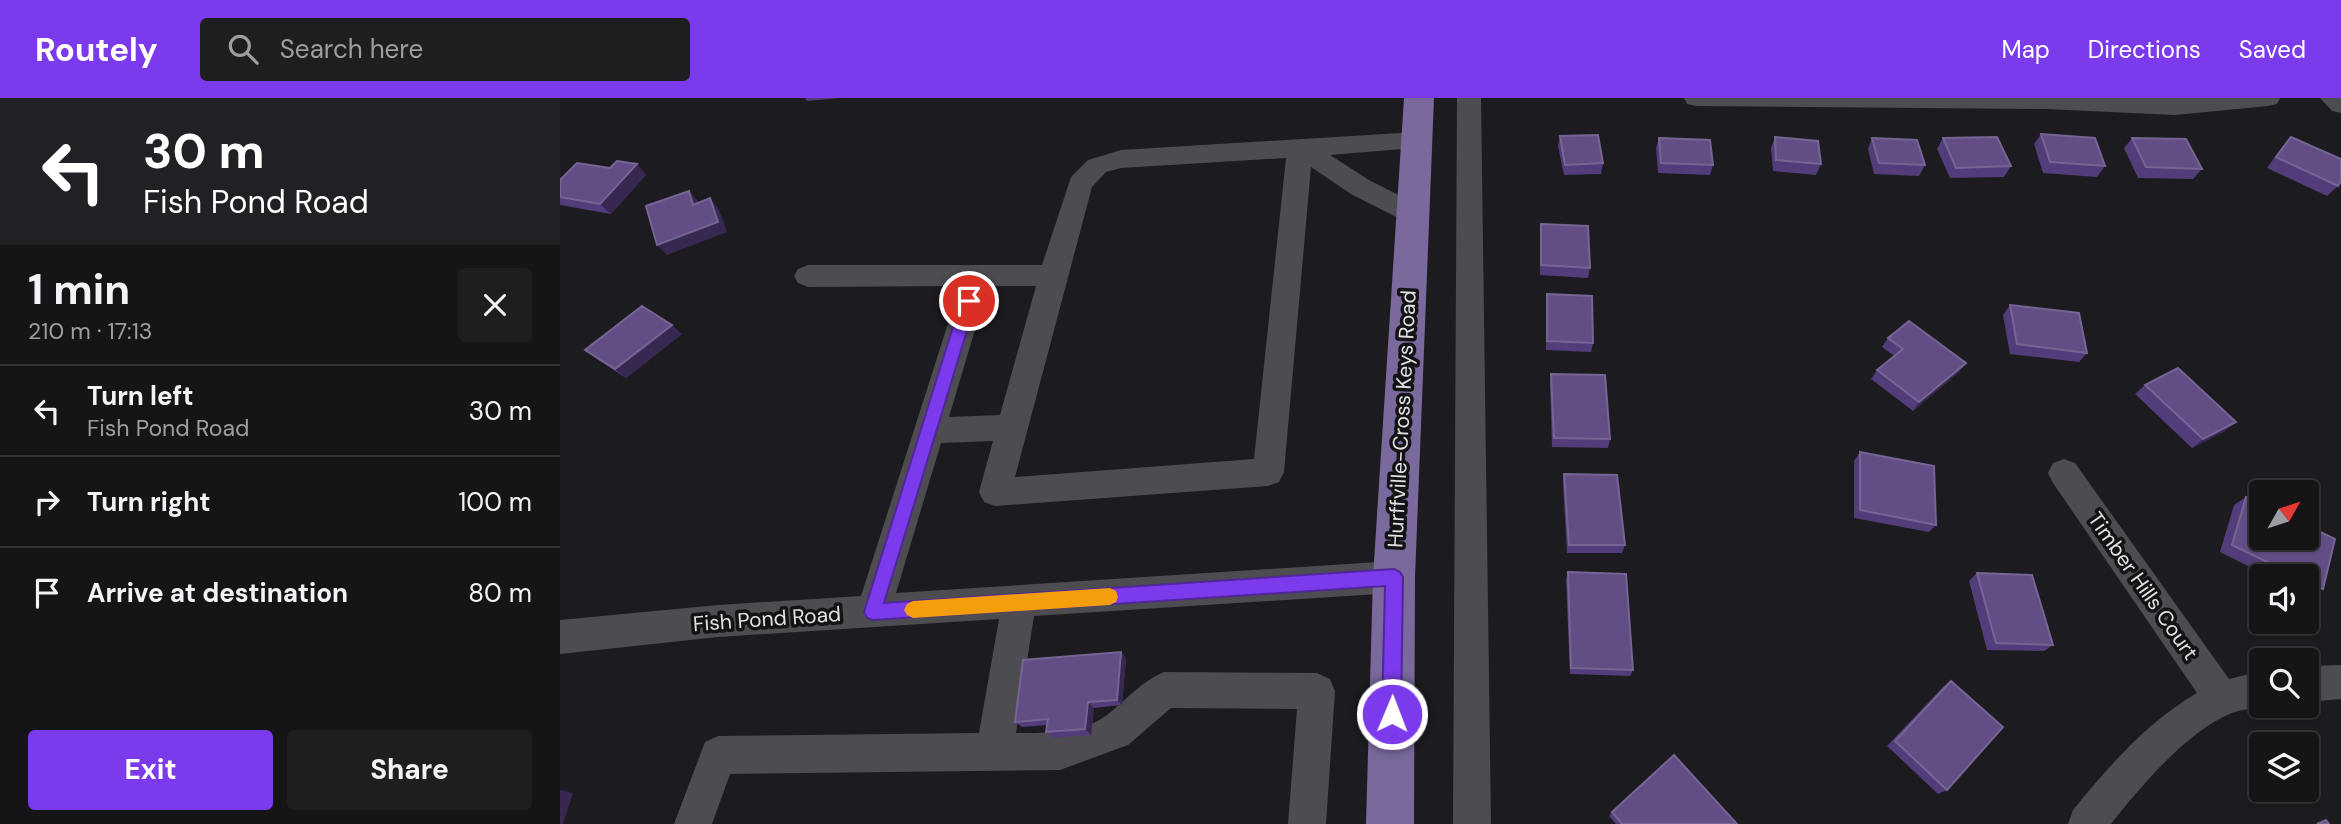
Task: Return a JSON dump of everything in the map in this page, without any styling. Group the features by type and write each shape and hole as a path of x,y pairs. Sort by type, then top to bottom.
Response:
{"main road":[{"name":"Hurffville-Cross Keys Road","path":"1390,824 1394,577 1419,98"}],"street":[{"path":"1469,98 1472,824"},
{"path":"1696,98 2046,101 2175,107 2268,98"},
{"path":"2332,98 2341,105"},
{"path":"1300,150 1268,472 995,492 1080,184 1097,166 1121,159 1417,141"},
{"path":"1300,150 1330,166 1360,187 1413,214"},
{"path":"808,275 1053,276"},
{"path":"873,612 976,275"},
{"path":"929,430 1012,428"},
{"name":"Timber Hills Court","path":"2064,474 2222,699"},
{"name":"Fish Pond Road","path":"560,637 718,621 1394,577"},
{"path":"995,751 1019,603"},
{"path":"2319,683 2341,682"},
{"path":"693,824 718,755 1059,751 1115,732 1164,690 1317,691 1307,824"},
{"path":"2087,824 2131,772 2186,722 2222,699 2249,692"}],"building":[{"path":"2041,134 2095,138 2105,166 2050,162"},
{"path":"1598,135 1603,163 1565,165 1560,136"},
{"path":"1775,137 1818,141 1821,164 1776,160"},
{"path":"1997,137 2011,166 1956,168 1943,138"},
{"path":"2291,137 2341,159 2341,181 2338,186 2276,157"},
{"path":"1659,138 1710,140 1713,165 1661,163"},
{"path":"1872,138 1917,140 1925,165 1879,163"},
{"path":"2132,138 2186,139 2202,169 2146,167"},
{"path":"617,161 637,164 600,204 560,197 560,180 577,163 610,168"},
{"path":"689,191 693,205 710,198 718,222 657,245 646,206"},
{"path":"1541,224 1588,226 1590,268 1541,265"},
{"path":"1547,294 1592,296 1593,343 1547,341"},
{"path":"2010,305 2079,313 2087,353 2017,344"},
{"path":"642,306 672,325 615,369 585,350"},
{"path":"1909,321 1966,363 1919,402 1877,370 1903,349 1888,338"},
{"path":"2178,368 2236,422 2203,439 2145,385"},
{"path":"1551,374 1605,375 1610,439 1554,438"},
{"path":"1860,452 1934,466 1936,525 1860,510"},
{"path":"1564,474 1617,475 1625,545 1569,545"},
{"path":"2246,497 2249,498 2249,550 2319,550 2319,531 2335,539 2323,589 2319,587 2319,564 2271,564 2232,545"},
{"path":"1568,572 1626,574 1633,670 1571,668"},
{"path":"1977,573 2032,575 2053,645 1996,643"},
{"path":"1121,652 1117,700 1088,702 1085,729 1046,732 1048,719 1015,722 1023,660"},
{"path":"1951,681 2003,727 1947,790 1895,741"},
{"path":"1674,755 1737,824 1622,824 1612,812"}],"slow traffic":[{"path":"913,610 1110,597"}],"route":[{"path":"969,301 873,612 1394,577 1392,714"}]}
